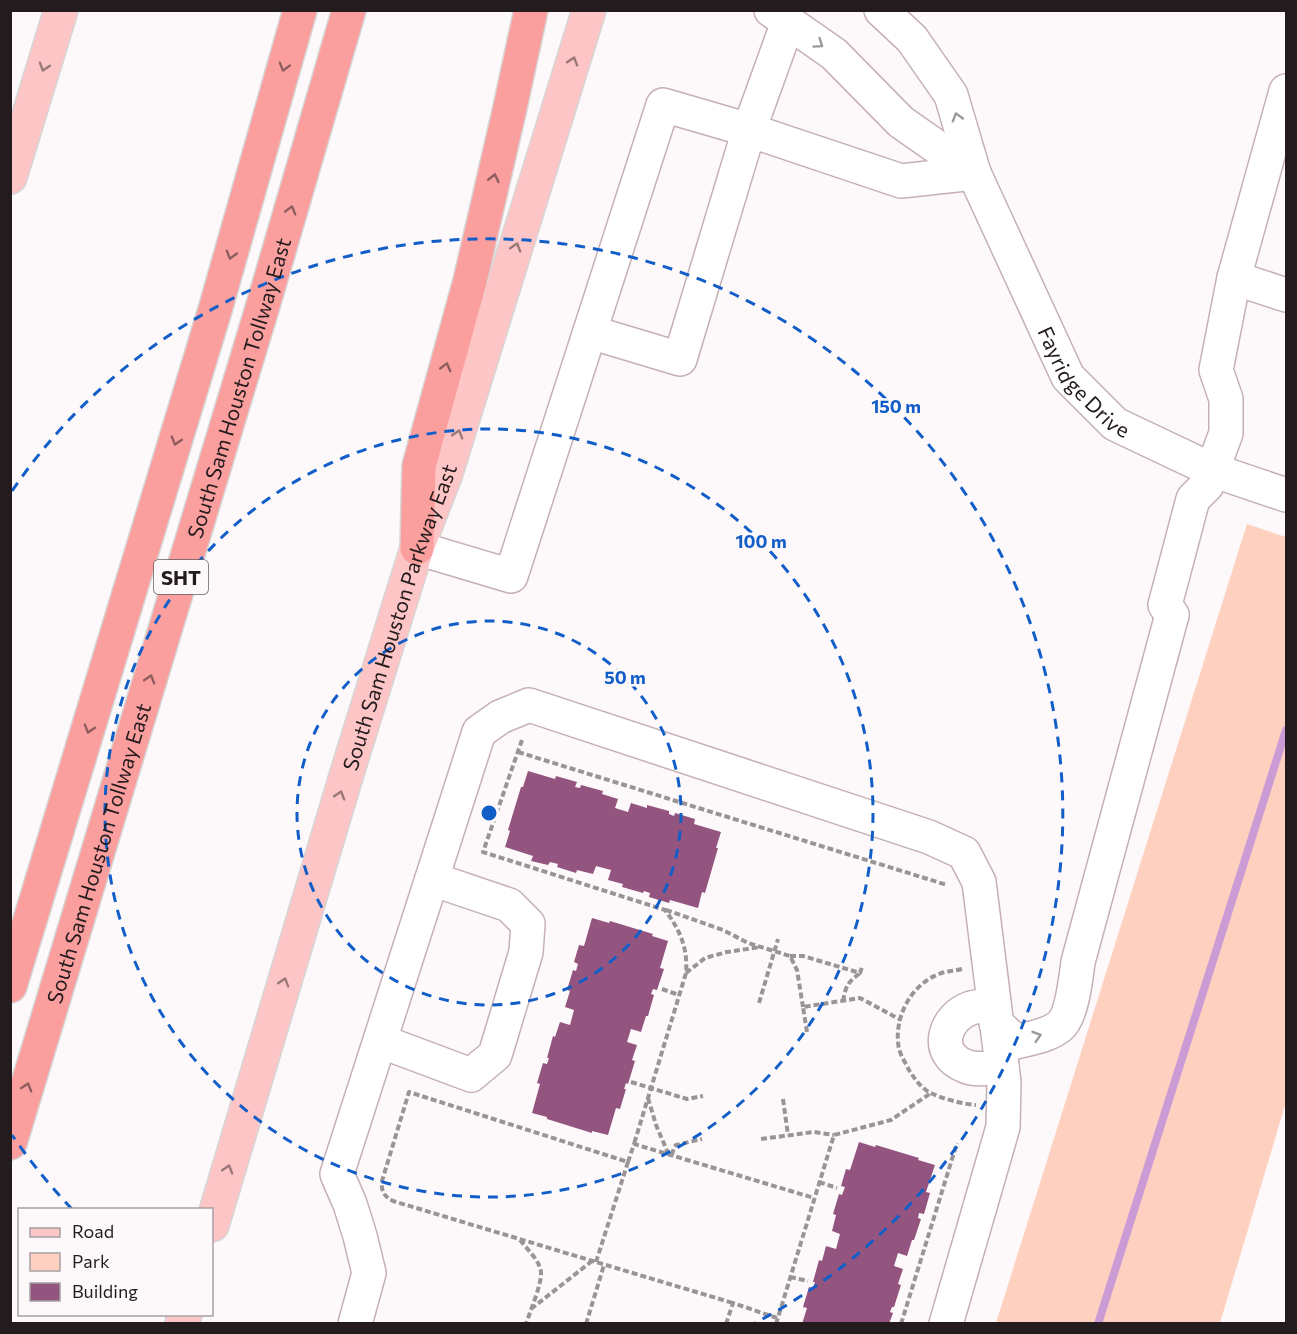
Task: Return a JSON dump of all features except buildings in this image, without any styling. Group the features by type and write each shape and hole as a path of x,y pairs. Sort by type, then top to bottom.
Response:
{"highway":[{"name":"South Sam Houston Tollway East","path":"10,986 215,310 300,10"},
{"name":"South Sam Houston Tollway East","path":"10,1143 261,313 349,10"},
{"path":"417,548 419,466 470,281 531,10"}],"main road":[{"path":"10,177 61,10"},
{"name":"South Sam Houston Parkway East","path":"213,1222 347,773 417,548 446,472 589,10"}],"street":[{"name":"Fayridge Drive","path":"881,10 912,39 951,95 974,173 1068,377 1115,424 1210,478 1287,495"},
{"path":"590,332 680,359 749,130 780,16"},
{"name":"Fayridge Drive","path":"780,16 834,54 902,122 974,173"},
{"path":"1002,1066 982,1069 965,1067 953,1059 946,1048 945,1037 955,1017 971,1008 995,1014 1016,1042 1041,1036 1062,1025 1071,1006 1078,962 1172,615 1183,611 1216,496 1210,478 1226,433 1226,399 1216,370 1234,278 1287,92"},
{"path":"417,548 511,576 663,105 749,130 901,181 974,173"},
{"path":"1234,278 1287,295"},
{"path":"355,1323 369,1274 350,1204 337,1174 479,732 500,717 529,705 929,837 964,853 979,882 1004,1082 1003,1127 946,1323"},
{"path":"380,1041 471,1075 495,1055 526,952 528,924 509,905 432,879"}],"path":[{"path":"534,706 483,852 665,910 723,930 748,943 774,952 803,956 860,973"},
{"path":"518,752 956,888 979,882"},
{"path":"531,1310 594,1262 628,1162 686,973 686,952 679,930 665,910"},
{"path":"759,1003 778,939"},
{"path":"686,973 705,958 760,947"},
{"path":"790,956 797,970 807,1032"},
{"path":"843,1001 845,988 860,973 862,967"},
{"path":"662,989 679,995"},
{"path":"803,1007 860,998 901,1020"},
{"path":"632,1082 687,1099 703,1096"},
{"path":"628,1162 410,1092 382,1181 382,1189 385,1196 393,1201 733,1303 777,1321 834,1135"},
{"path":"761,1139 814,1132 834,1135 891,1120 932,1093"},
{"path":"648,1098 656,1125 670,1154"},
{"path":"783,1099 788,1135"},
{"path":"670,1154 676,1145 702,1139"},
{"path":"901,1323 957,1143"},
{"path":"634,1144 814,1198"},
{"path":"819,1182 837,1188"},
{"path":"520,1239 533,1256 541,1273 526,1323"},
{"path":"586,1323 604,1265"},
{"path":"790,1276 808,1281"},
{"path":"726,1323 733,1303"}],"green space":[{"path":"1247,524 1286,537 1286,1102 1220,1323 996,1323"}],"waterway":[{"path":"1098,1324 1286,730"}]}
